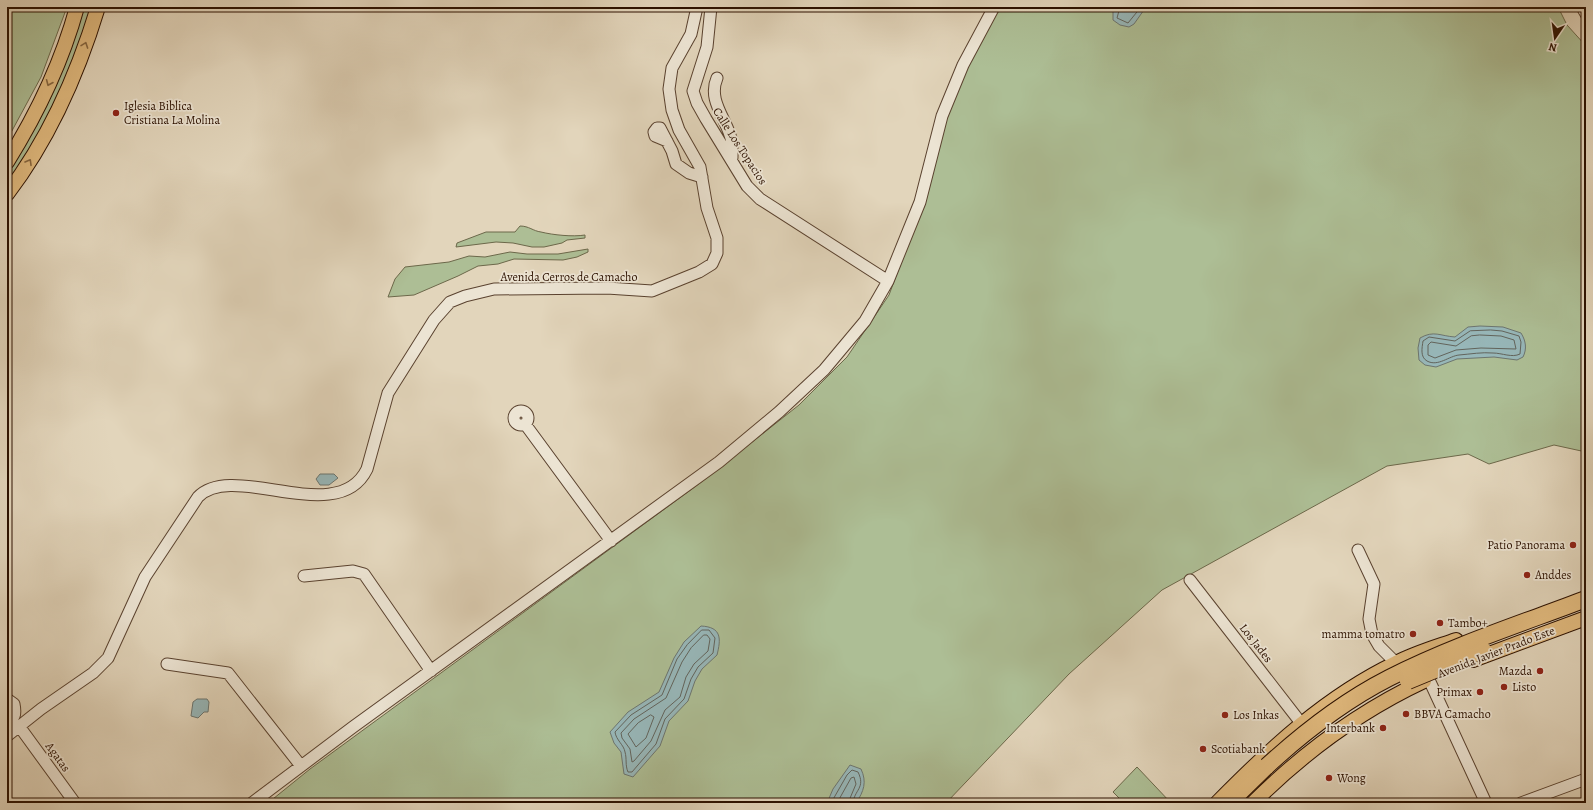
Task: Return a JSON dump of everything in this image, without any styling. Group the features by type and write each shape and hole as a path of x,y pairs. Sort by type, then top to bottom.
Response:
{"highway":[{"path":"1229,803 1270,768 1315,725 1364,691 1431,658 1586,599"},
{"path":"1239,803 1270,768 1334,723 1390,689 1435,669 1586,610"}],"main road":[{"path":"7,162 44,96 63,50 77,7"},
{"path":"7,194 25,168 58,110 78,64 98,7"},
{"name":"Avenida Javier Prado Este","path":"1217,803 1263,757 1301,723 1334,699 1396,663 1425,651 1586,593"},
{"name":"Avenida Javier Prado Este","path":"1253,803 1315,748 1384,702 1428,679 1502,648 1586,618"}],"street":[{"name":"Avenida Cerros de Camacho","path":"7,736 41,709 93,673 108,658 145,578 190,508 204,491 222,485 323,495 346,490 354,486 362,478 367,468 388,393 434,320 450,302 465,296 494,289 607,288 652,290 699,272 712,264 716,253 717,238 707,208 700,167 693,152 679,130 672,110 669,89 672,68 691,34 696,7"},
{"name":"Calle Los Topacios","path":"711,7 707,47 693,91 697,103 706,119 732,158 747,186 760,199 888,281"},
{"path":"252,803 719,462 779,412 824,370 865,321 888,281 920,202 942,116 963,66 994,7"},
{"path":"1582,7 1586,14"},
{"path":"717,78 714,86 714,96 730,136 732,158"},
{"path":"667,141 676,164 689,173 702,177"},
{"path":"525,424 611,541"},
{"path":"1358,550 1374,584 1369,619 1372,634 1379,646 1396,663"},
{"path":"304,576 353,571 364,574 431,671"},
{"name":"Los Jades","path":"1190,580 1301,723"},
{"path":"1425,651 1423,665 1428,679 1486,803"},
{"path":"167,664 228,673 301,766"},
{"path":"7,699 14,704 16,713 14,719 7,724"},
{"name":"Agatas","path":"19,726 75,803"},
{"path":"1521,803 1586,779"}],"green space":[{"path":"7,7 67,7 41,77 7,140"},
{"path":"83,7 93,7 83,38 45,125 7,186 7,170 15,157"},
{"path":"999,7 1558,7 1567,25 1586,46 1586,452 1554,445 1489,464 1468,454 1387,466 1162,590 1069,674 946,803 268,803 310,769 700,483 799,405 847,357 889,295 922,206 939,136 966,65"},
{"path":"520,226 551,234 569,236 585,235 585,238 567,240 562,243 544,247 532,247 513,243 496,242 456,247 457,243 486,232 515,232"},
{"path":"588,249 588,252 577,257 563,260 514,259 498,264 478,266 414,295 388,297 395,279 405,267 449,262 469,256 485,257 510,252 527,254 558,254"},
{"path":"1137,767 1171,803 1124,803 1113,792"}],"water":[{"path":"1117,7 1146,7 1134,24 1129,27 1120,25 1113,20 1113,12"},
{"path":"1468,327 1503,327 1521,333 1525,345 1523,357 1517,360 1494,357 1457,359 1436,367 1425,365 1419,360 1418,348 1420,338 1429,334 1455,337"},
{"path":"320,474 334,474 338,478 329,485 320,485 316,479"},
{"path":"701,626 708,627 716,631 719,639 717,655 702,669 695,681 688,701 669,721 660,746 633,777 624,774 621,752 614,743 610,732 628,712 659,692 674,658 684,642"},
{"path":"197,699 207,699 209,702 208,712 204,712 198,718 191,716 193,702"},
{"path":"850,765 861,769 863,774 864,786 859,799 856,803 827,803 833,789"}],"place":[{"name":"Iglesia Biblica Cristiana La Molina","path":"116,113"},
{"name":"Patio Panorama","path":"1573,545"},
{"name":"Anddes","path":"1527,575"},
{"name":"Tambo+","path":"1440,623"},
{"name":"mamma tomatro","path":"1413,634"},
{"name":"Mazda","path":"1540,671"},
{"name":"Listo","path":"1504,687"},
{"name":"Primax","path":"1480,692"},
{"name":"BBVA Camacho","path":"1406,714"},
{"name":"Los Inkas","path":"1225,715"},
{"name":"Interbank","path":"1383,728"},
{"name":"Scotiabank","path":"1203,749"},
{"name":"Wong","path":"1329,778"}]}
